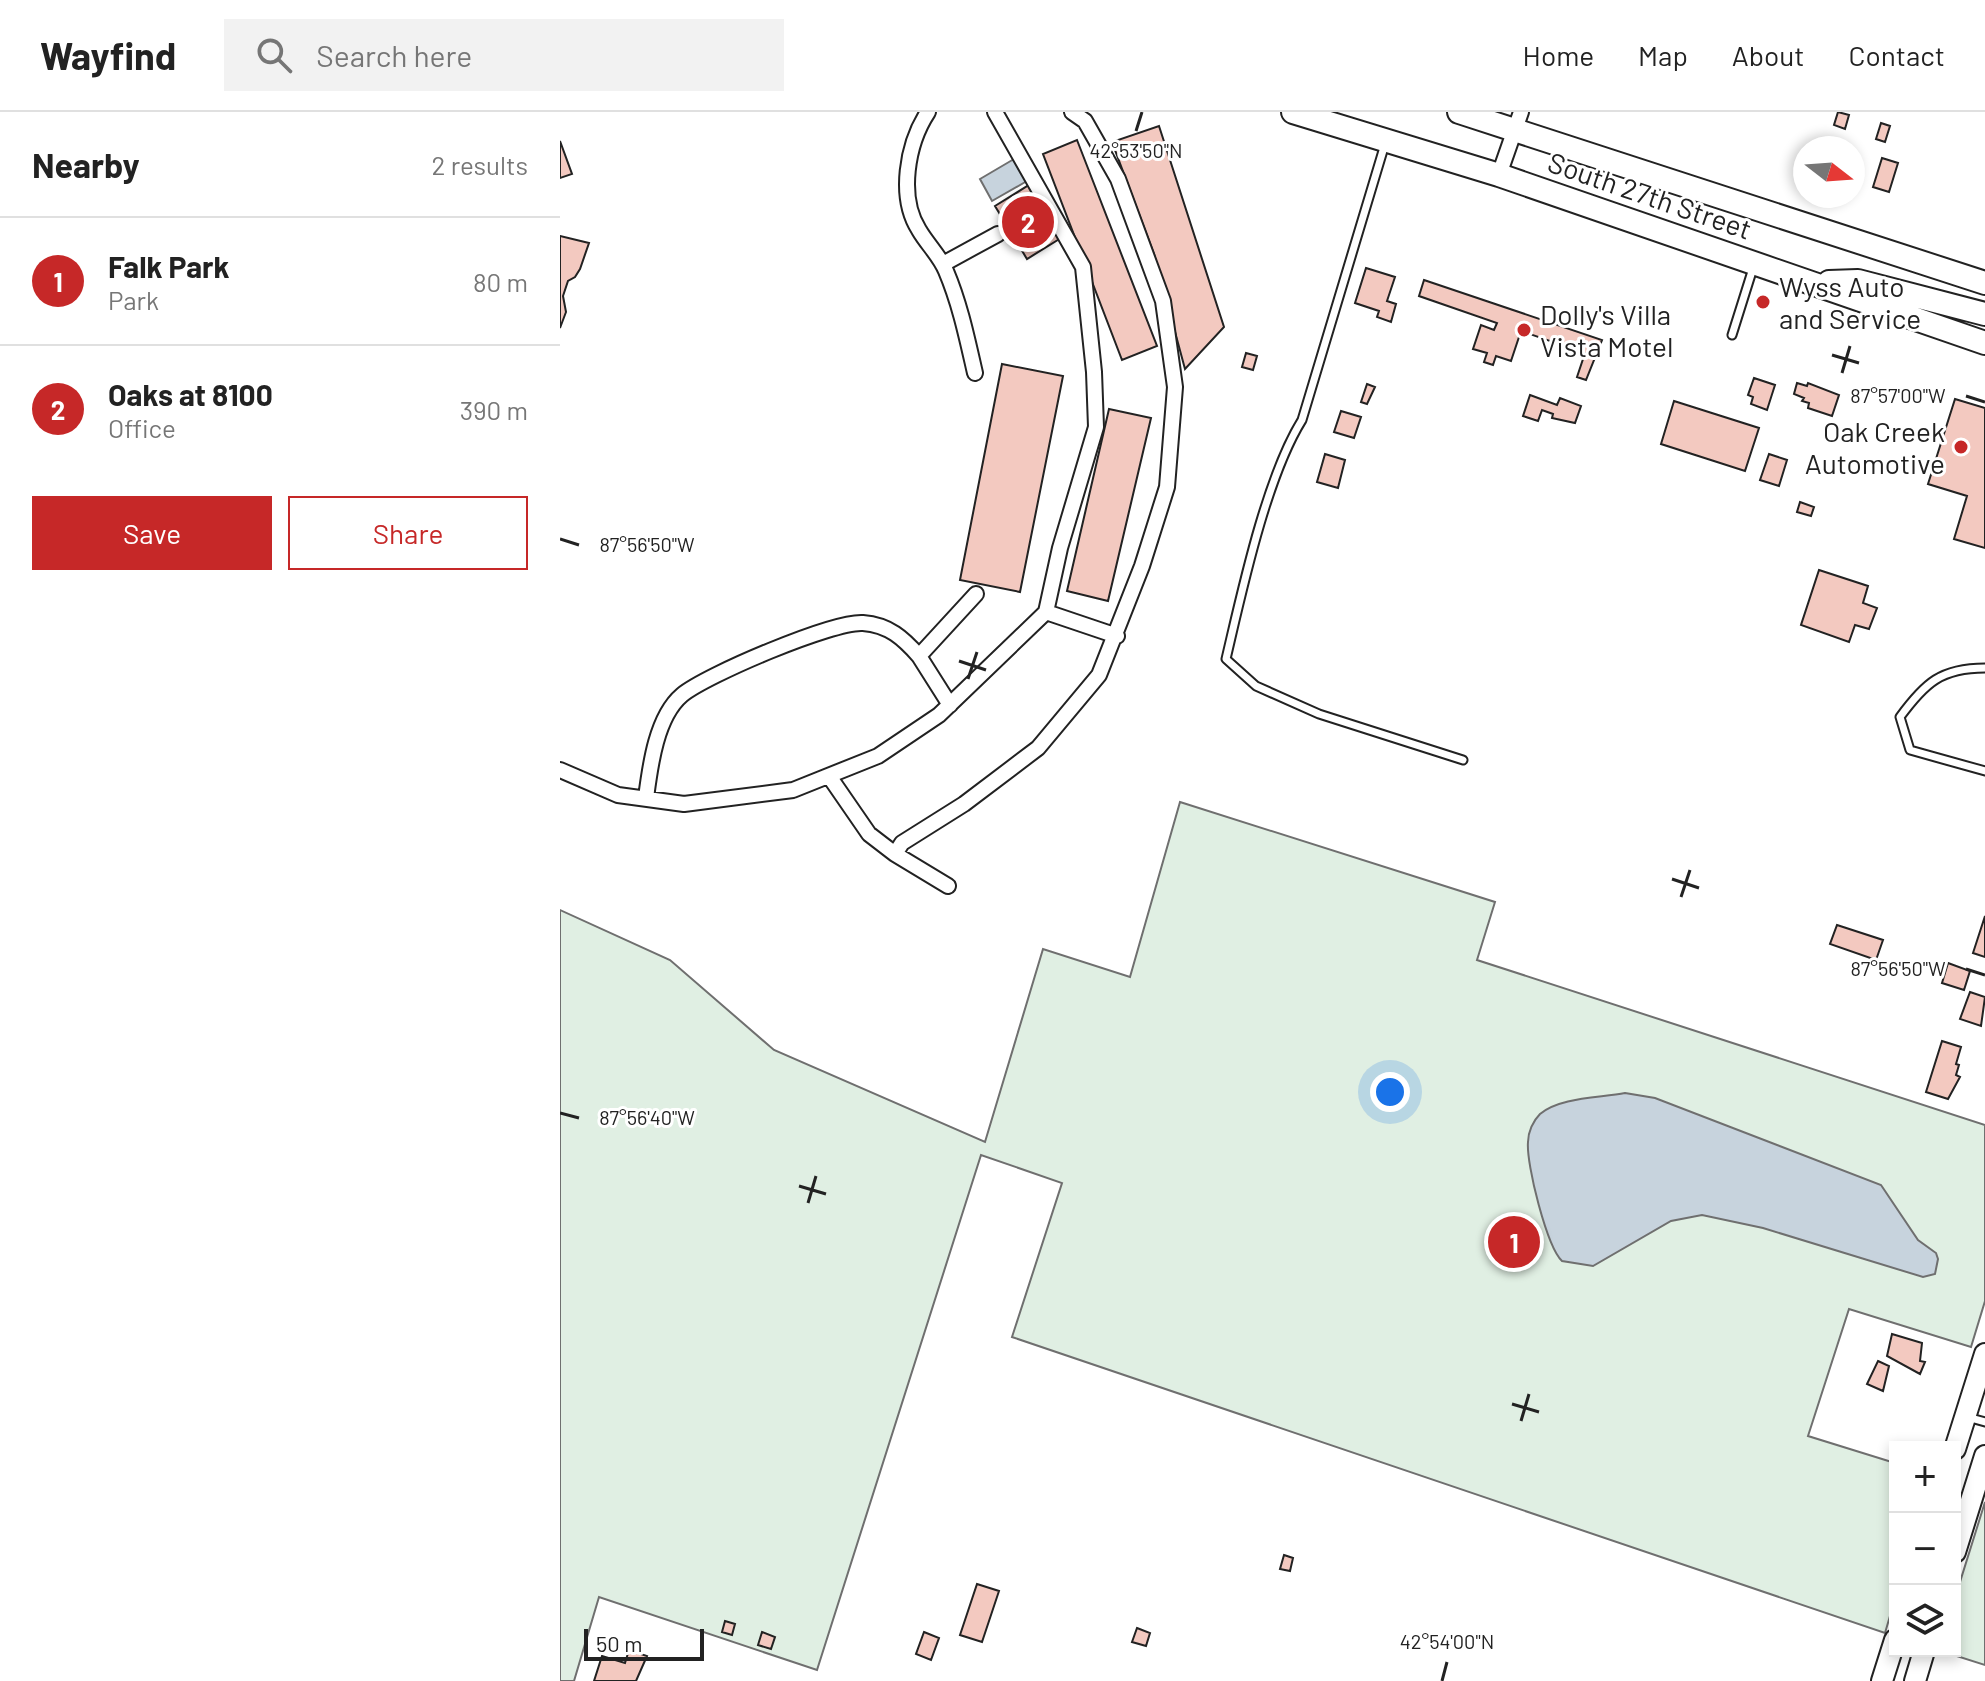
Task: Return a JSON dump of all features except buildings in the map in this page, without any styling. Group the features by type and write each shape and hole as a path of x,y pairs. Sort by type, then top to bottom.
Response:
{"main road":[{"name":"South 27th Street","path":"1293,112 1499,175 1816,282 1985,343"},
{"name":"South 27th Street","path":"1459,112 1518,122 1985,283"},
{"path":"1816,282 1858,281 1985,314"},
{"path":"1943,329 1985,355"}],"street":[{"path":"928,112 919,126 905,193 917,228 943,264 959,303 975,373"},
{"path":"560,770 618,795 684,804 778,792 829,776 878,756 950,705 1046,612 1060,548 1096,427 1094,372 1083,267 995,112"},
{"path":"895,854 902,843 964,804 1038,748 1099,675 1117,636 1167,487 1175,387 1158,287 1118,179 1085,121 1072,112"},
{"path":"1499,175 1518,122"},
{"path":"943,264 998,234"},
{"path":"919,656 976,594"},
{"path":"1046,612 1117,636"},
{"path":"646,798 655,749 665,720 680,696 717,675 841,625 881,626 901,636 919,656 950,705"},
{"path":"829,776 869,834 895,854 948,886"},
{"path":"1960,1441 1975,1419 1985,1354"},
{"path":"1961,1533 1985,1456"},
{"path":"1882,1681 1890,1657"},
{"path":"1915,1681 1922,1657"}],"lane":[{"path":"1386,142 1302,420 1282,459 1240,599 1226,659 1256,686 1319,714 1463,760"},
{"path":"1732,335 1755,263"},
{"path":"1985,668 1959,668 1923,686 1900,717 1910,750 1985,771"}],"green space":[{"path":"1180,802 1495,902 1477,960 1985,1125 1985,1301 1971,1347 1849,1309 1808,1436 1889,1461 1889,1619 1885,1633 1012,1337 1062,1183 981,1155 817,1670 599,1597 574,1681 560,1681 560,910 670,960 774,1050 985,1142 1043,949 1130,977"},
{"path":"1985,1502 1985,1665 1960,1657 1961,1579"}],"shaded area":[{"path":"1014,159 1027,181 992,201 980,179"},
{"path":"1625,1093 1655,1098 1881,1185 1918,1240 1936,1253 1935,1274 1923,1277 1763,1228 1702,1215 1671,1221 1593,1266 1562,1261 1550,1240 1534,1186 1528,1153 1530,1131 1540,1114 1558,1104"}],"place":[{"name":"Oaks at 8100","path":"1028,222"},
{"name":"Wyss Auto and Service","path":"1763,302"},
{"name":"Dolly's Villa Vista Motel","path":"1524,330"},
{"name":"Oak Creek Automotive","path":"1961,447"},
{"name":"Falk Park","path":"1514,1242"}]}
